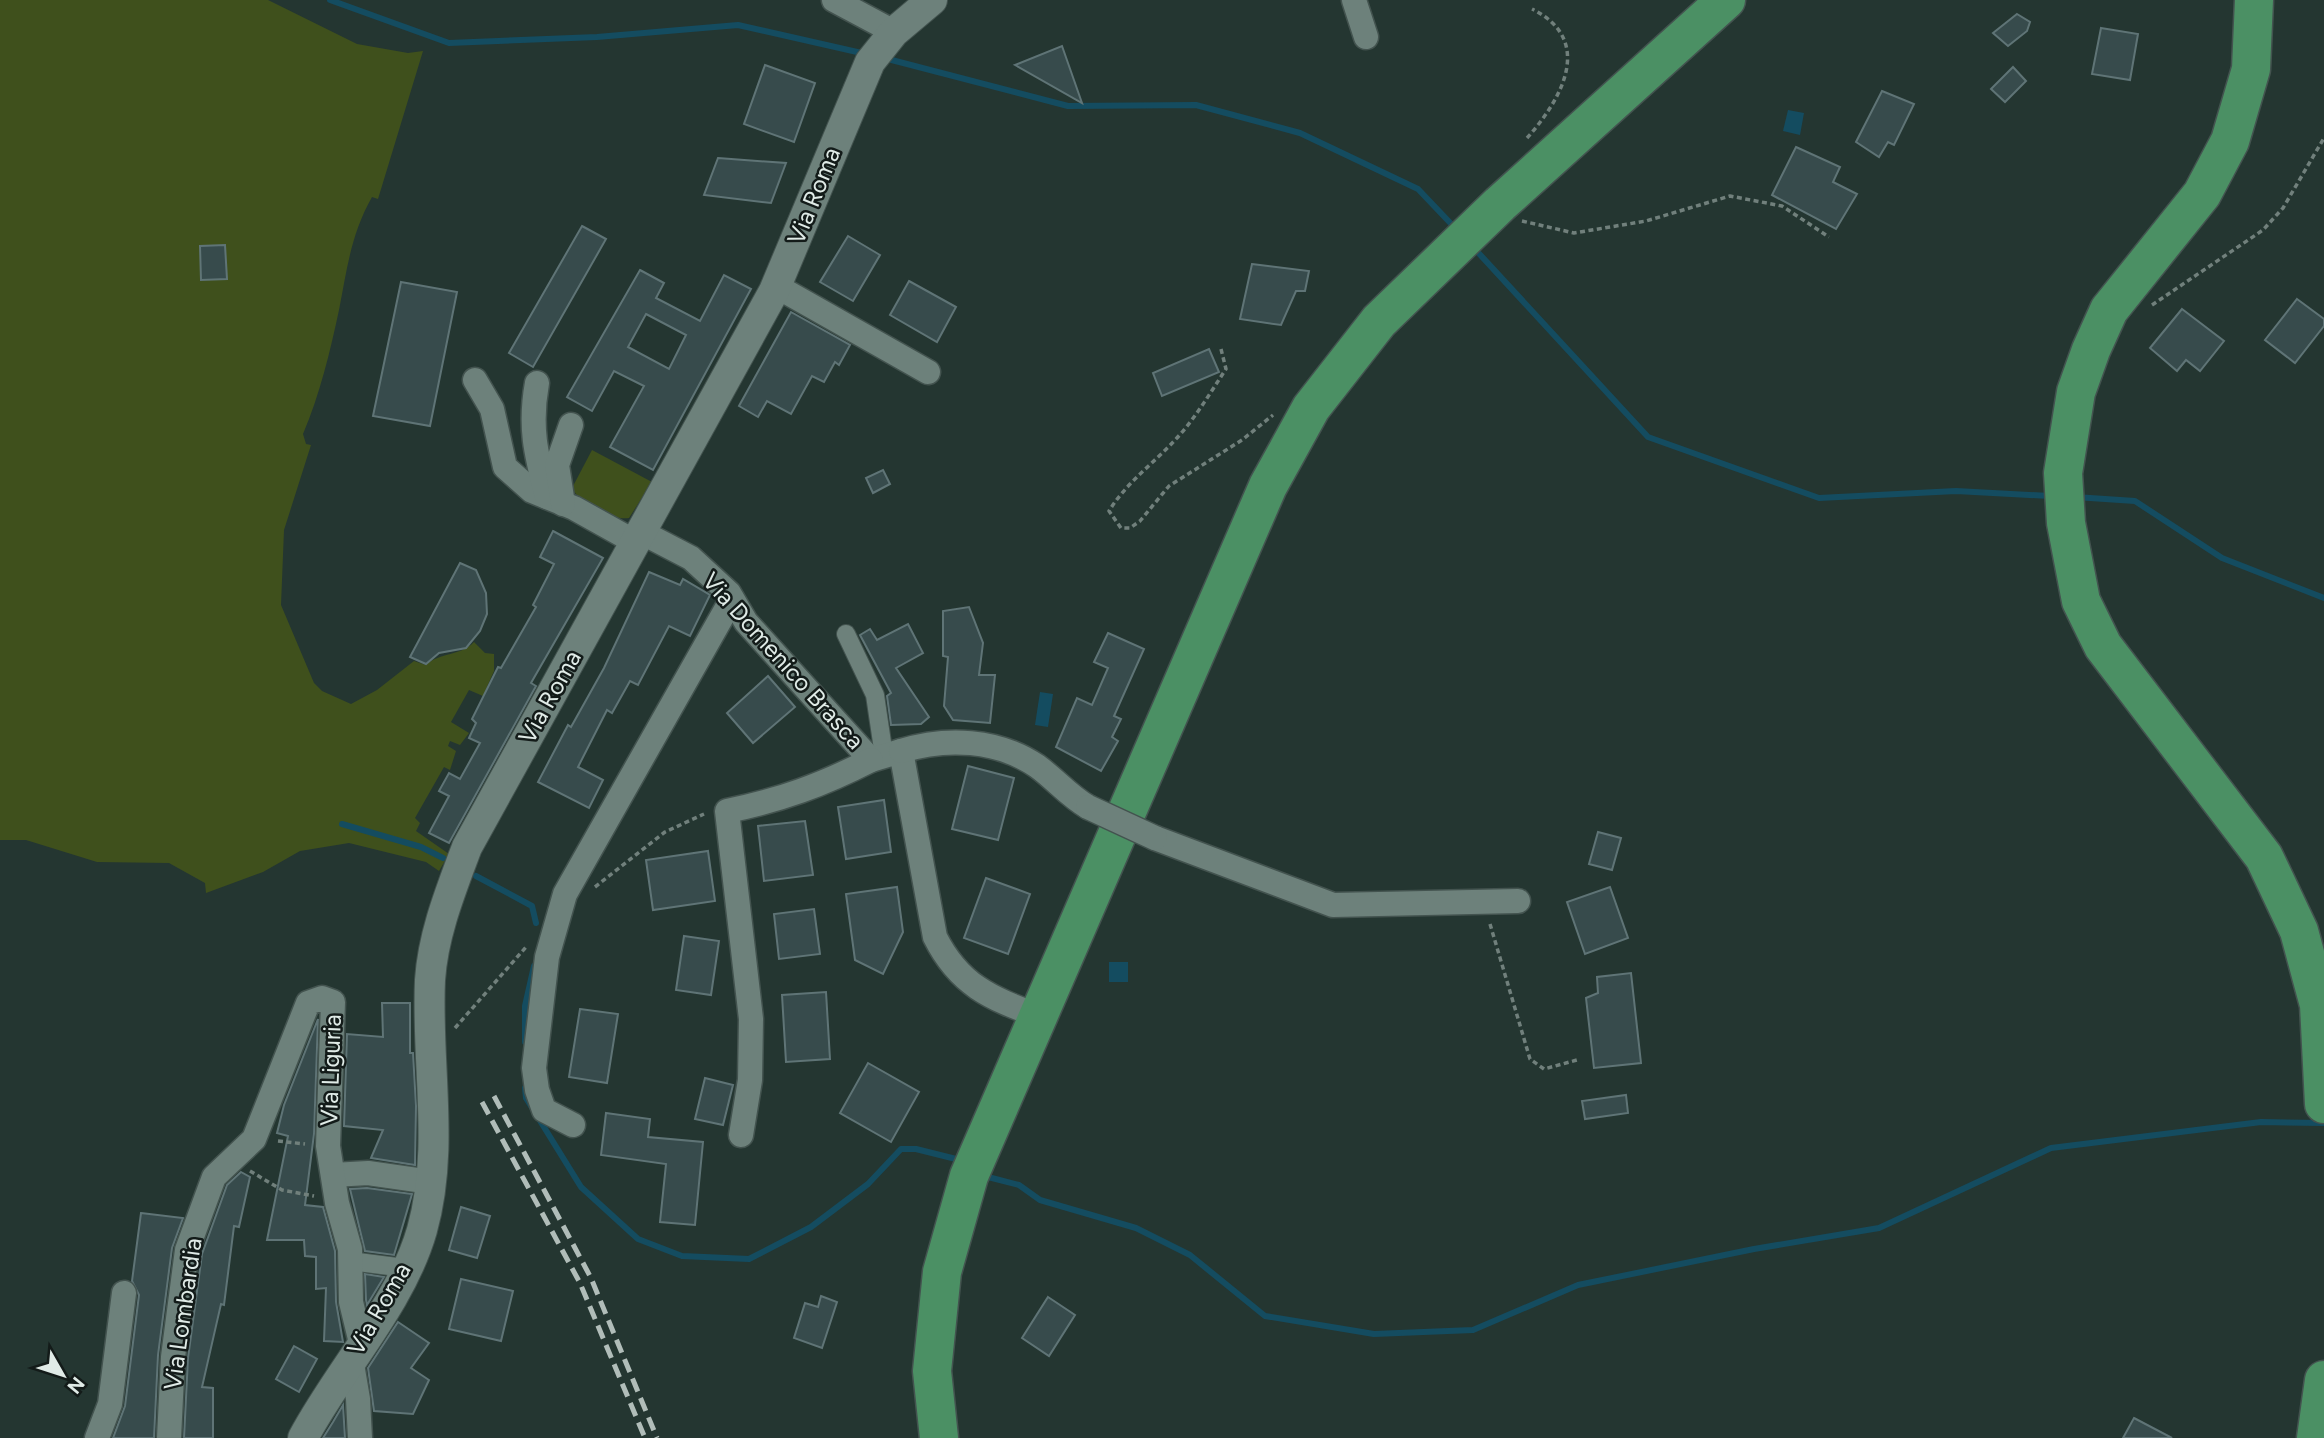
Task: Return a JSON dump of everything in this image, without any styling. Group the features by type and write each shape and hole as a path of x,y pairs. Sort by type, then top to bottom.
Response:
{"main road":[{"path":"939,1438 932,1371 942,1272 969,1176 1268,486 1311,408 1379,321 1477,226 1726,0"},
{"path":"2254,0 2252,69 2230,141 2202,194 2109,310 2076,392 2063,473 2066,523 2081,601 2104,646 2264,857 2299,931 2319,1005 2324,1104"},
{"path":"2316,1438 2324,1380"}],"street":[{"path":"834,0 883,46"},
{"name":"Via Roma","path":"303,1438 396,1290 421,1231 434,1168 430,979 443,911 467,847 776,286 883,46 932,0"},
{"path":"1354,0 1366,37"},
{"path":"776,286 928,372"},
{"name":"Via Domenico Brasca","path":"475,380 492,409 505,467 532,491 691,558 732,598 746,622 886,756 935,937 943,952 974,987 996,1000 1039,1016"},
{"path":"537,383 532,441 555,500"},
{"path":"555,500 557,465 571,425"},
{"path":"573,1125 544,1110 537,1090 534,1068 547,957 565,894 732,598"},
{"path":"846,634 875,695 886,756"},
{"path":"741,1135 751,1080 751,1019 727,811 771,802 817,787 886,756 945,742 995,747 1014,753 1038,767 1088,807 1155,838 1333,905 1518,901"},
{"name":"Via Liguria","path":"232,1160 254,1139 308,1003 322,998 334,1002 328,1146 350,1261 360,1438"},
{"name":"Via Lombardia","path":"169,1438 173,1357 187,1250 214,1177 232,1160"},
{"path":"333,1175 368,1172 431,1182"},
{"path":"350,1261 405,1268"},
{"path":"97,1438 110,1404 124,1293"}],"path":[{"path":"1519,146 1538,126 1564,80 1570,50 1560,28 1532,9"},
{"path":"2148,308 2263,230 2283,208 2324,138"},
{"path":"1477,226 1526,224 1574,233 1646,221 1730,197 1782,206 1829,237"},
{"path":"1221,349 1226,369 1205,402 1177,438 1117,498 1109,511 1121,528 1130,528 1168,486 1242,440 1275,414"},
{"path":"1484,902 1530,1059 1544,1069 1577,1060"},
{"path":"448,1036 471,1009"},
{"path":"254,1139 328,1146"},
{"path":"232,1160 282,1190 324,1197 344,1228"}],"green space":[{"path":"0,0 268,0 357,44 408,53 423,51 378,199 372,197 354,238 328,357 315,404 303,434 306,444 311,445 284,530 281,605 314,683 322,691 351,704 377,690 414,661 426,665 463,650 474,642 485,653 494,654 494,671 483,696 469,690 451,722 469,733 460,745 450,741 448,746 456,751 450,770 444,767 415,818 420,823 416,831 449,854 439,871 426,862 349,843 300,851 263,872 206,893 205,883 169,863 97,862 26,840 0,840"},
{"path":"592,450 652,482 629,518 614,517 597,510 581,499 572,488"}],"water":[{"path":"1788,110 1804,113 1800,135 1783,131"},
{"path":"1040,692 1053,694 1048,727 1035,725"},
{"path":"1109,962 1128,962 1128,982 1109,982"}],"building":[{"path":"2017,14 2030,22 2027,31 2008,46 1993,33"},
{"path":"2101,28 2138,34 2130,80 2092,74"},
{"path":"1062,46 1082,103 1015,65"},
{"path":"765,65 815,83 794,142 744,124"},
{"path":"2013,67 2026,81 2005,102 1991,89"},
{"path":"1882,91 1914,104 1894,145 1888,142 1879,157 1856,142"},
{"path":"1796,147 1840,167 1833,182 1857,194 1836,229 1772,195"},
{"path":"718,158 786,163 771,203 704,195"},
{"path":"582,226 606,239 533,367 509,353"},
{"path":"848,236 880,255 853,301 820,282"},
{"path":"225,245 227,279 201,280 200,246"},
{"path":"1252,264 1309,271 1305,291 1296,291 1281,325 1240,319"},
{"path":"640,270 664,283 656,298 700,321 724,275 751,289 653,470 610,447 644,386 614,371 592,411 567,397","holes":["646,314 686,335 669,369 628,347"]},
{"path":"909,281 956,307 937,342 890,315"},
{"path":"401,282 457,292 430,426 373,416"},
{"path":"2297,299 2324,319 2324,326 2295,363 2265,340"},
{"path":"2182,309 2224,341 2200,371 2186,360 2177,371 2150,348"},
{"path":"791,312 850,345 839,365 835,362 824,382 812,376 791,414 767,401 758,417 739,406"},
{"path":"1209,349 1219,372 1162,396 1153,373"},
{"path":"883,470 890,484 873,493 866,478"},
{"path":"553,531 603,558 531,683 536,686 449,843 429,833 449,796 439,791 449,773 460,779 480,743 469,738 476,723 472,719 498,667 501,668 536,607 533,605 554,564 540,557"},
{"path":"460,563 476,570 486,593 487,614 480,631 466,648 439,653 426,664 410,657"},
{"path":"649,572 680,585 683,579 710,595 690,636 669,626 638,685 630,681 612,713 607,710 578,767 603,780 589,808 538,782 568,725 571,727 604,668"},
{"path":"969,607 983,643 979,675 995,675 990,723 953,720 944,706 948,657 943,656 943,611"},
{"path":"908,624 923,653 896,668 929,717 921,724 891,725 887,696 891,693 860,635 870,629 877,640"},
{"path":"1108,633 1144,649 1114,716 1121,719 1112,737 1118,741 1101,771 1056,747 1077,698 1092,705 1108,668 1094,662"},
{"path":"768,676 795,707 753,743 727,713"},
{"path":"968,766 1014,778 998,840 952,829"},
{"path":"884,800 891,852 846,859 838,807"},
{"path":"805,821 813,875 764,881 758,826"},
{"path":"1598,832 1621,838 1612,870 1589,864"},
{"path":"708,851 715,901 653,910 646,860"},
{"path":"986,878 1030,894 1008,954 964,938"},
{"path":"897,887 903,932 883,974 855,960 846,894"},
{"path":"1610,887 1628,938 1585,954 1567,902"},
{"path":"814,909 820,954 779,959 774,914"},
{"path":"684,936 719,941 711,995 676,990"},
{"path":"1631,973 1641,1063 1594,1068 1586,998 1598,993 1597,977"},
{"path":"826,992 830,1059 786,1062 782,995"},
{"path":"382,1003 410,1003 410,1053 413,1053 416,1106 415,1165 371,1158 383,1130 344,1126 347,1034 383,1037"},
{"path":"580,1009 618,1014 607,1083 569,1077"},
{"path":"318,1019 314,1134 305,1205 323,1207 335,1251 336,1302 343,1342 324,1341 326,1288 316,1289 316,1257 305,1256 304,1240 267,1240 288,1136 277,1133 284,1105"},
{"path":"868,1063 919,1092 891,1142 840,1113"},
{"path":"705,1078 733,1085 723,1125 695,1119"},
{"path":"1626,1095 1628,1113 1585,1119 1582,1101"},
{"path":"606,1113 650,1119 648,1137 703,1142 695,1225 660,1222 666,1164 601,1155"},
{"path":"241,1172 250,1177 239,1227 234,1226 224,1305 221,1304 202,1387 213,1388 213,1438 184,1438 188,1358 202,1254 227,1185"},
{"path":"367,1188 412,1194 394,1255 365,1251 350,1189"},
{"path":"461,1207 490,1216 477,1258 449,1250"},
{"path":"141,1213 183,1218 172,1248 158,1355 154,1438 113,1438 125,1406 139,1295 132,1281"},
{"path":"365,1274 384,1277 367,1305 366,1300"},
{"path":"461,1279 513,1291 501,1341 449,1329"},
{"path":"821,1296 837,1302 822,1348 794,1338 805,1303 818,1307"},
{"path":"1048,1297 1075,1315 1049,1356 1022,1338"},
{"path":"398,1322 429,1343 411,1368 429,1380 413,1414 374,1411 368,1368"},
{"path":"294,1346 317,1359 299,1392 276,1379"},
{"path":"343,1405 345,1438 323,1438 333,1422"},
{"path":"2134,1418 2172,1438 2123,1438"}],"waterway":[{"path":"330,0 449,43 597,37 738,25 866,54"},
{"path":"884,58 1068,106 1196,105 1300,133 1418,189 1456,229"},
{"path":"1473,247 1648,437 1819,498 1956,491 2050,496"},
{"path":"2075,497 2135,501 2222,558 2324,598"},
{"path":"342,824 421,847 443,858"},
{"path":"476,876 532,906 536,923"},
{"path":"525,1042 525,1006 534,966"},
{"path":"525,1088 526,1098 581,1187 638,1239 682,1256 749,1259 811,1227 868,1184 901,1149 916,1149 956,1159"},
{"path":"988,1177 1019,1185 1040,1200 1136,1228 1190,1255 1265,1316 1374,1334 1473,1330 1578,1285 1754,1249 1879,1228 2051,1148 2261,1122 2324,1123"}],"railway":[{"path":"494,1096 591,1278 657,1438"},
{"path":"482,1102 580,1283 645,1438"}]}
